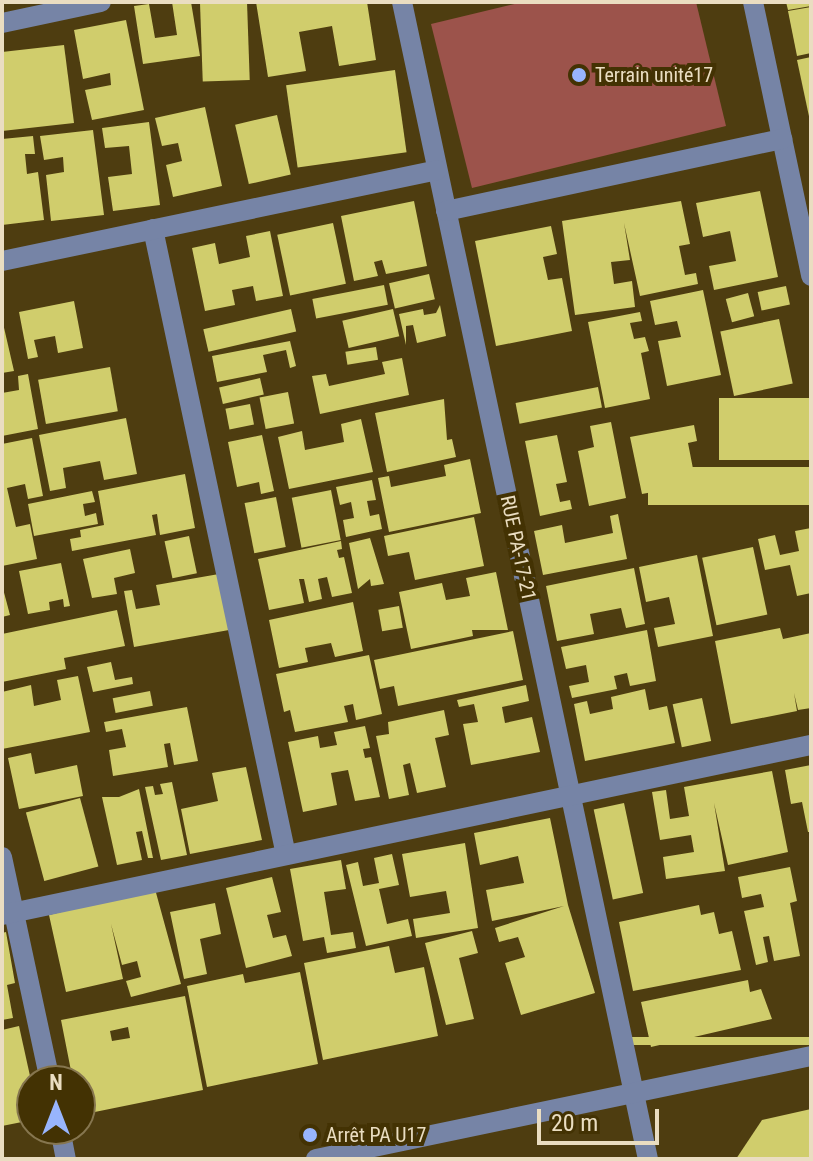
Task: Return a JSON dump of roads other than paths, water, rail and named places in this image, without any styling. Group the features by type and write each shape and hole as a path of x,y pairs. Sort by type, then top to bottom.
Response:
{"street":[{"path":"2,23 101,2"},
{"name":"RUE PA-17-21","path":"402,2 648,1159"},
{"path":"753,2 811,276"},
{"path":"446,211 782,139"},
{"path":"2,261 437,170"},
{"path":"153,229 286,855"},
{"path":"8,913 811,745"},
{"path":"2,857 8,913 46,1065"},
{"path":"316,1159 392,1151 634,1093 811,1056"}],"place":[{"name":"Terrain unité17","path":"579,75"},
{"name":"Arrêt PA U17","path":"310,1135"}]}
